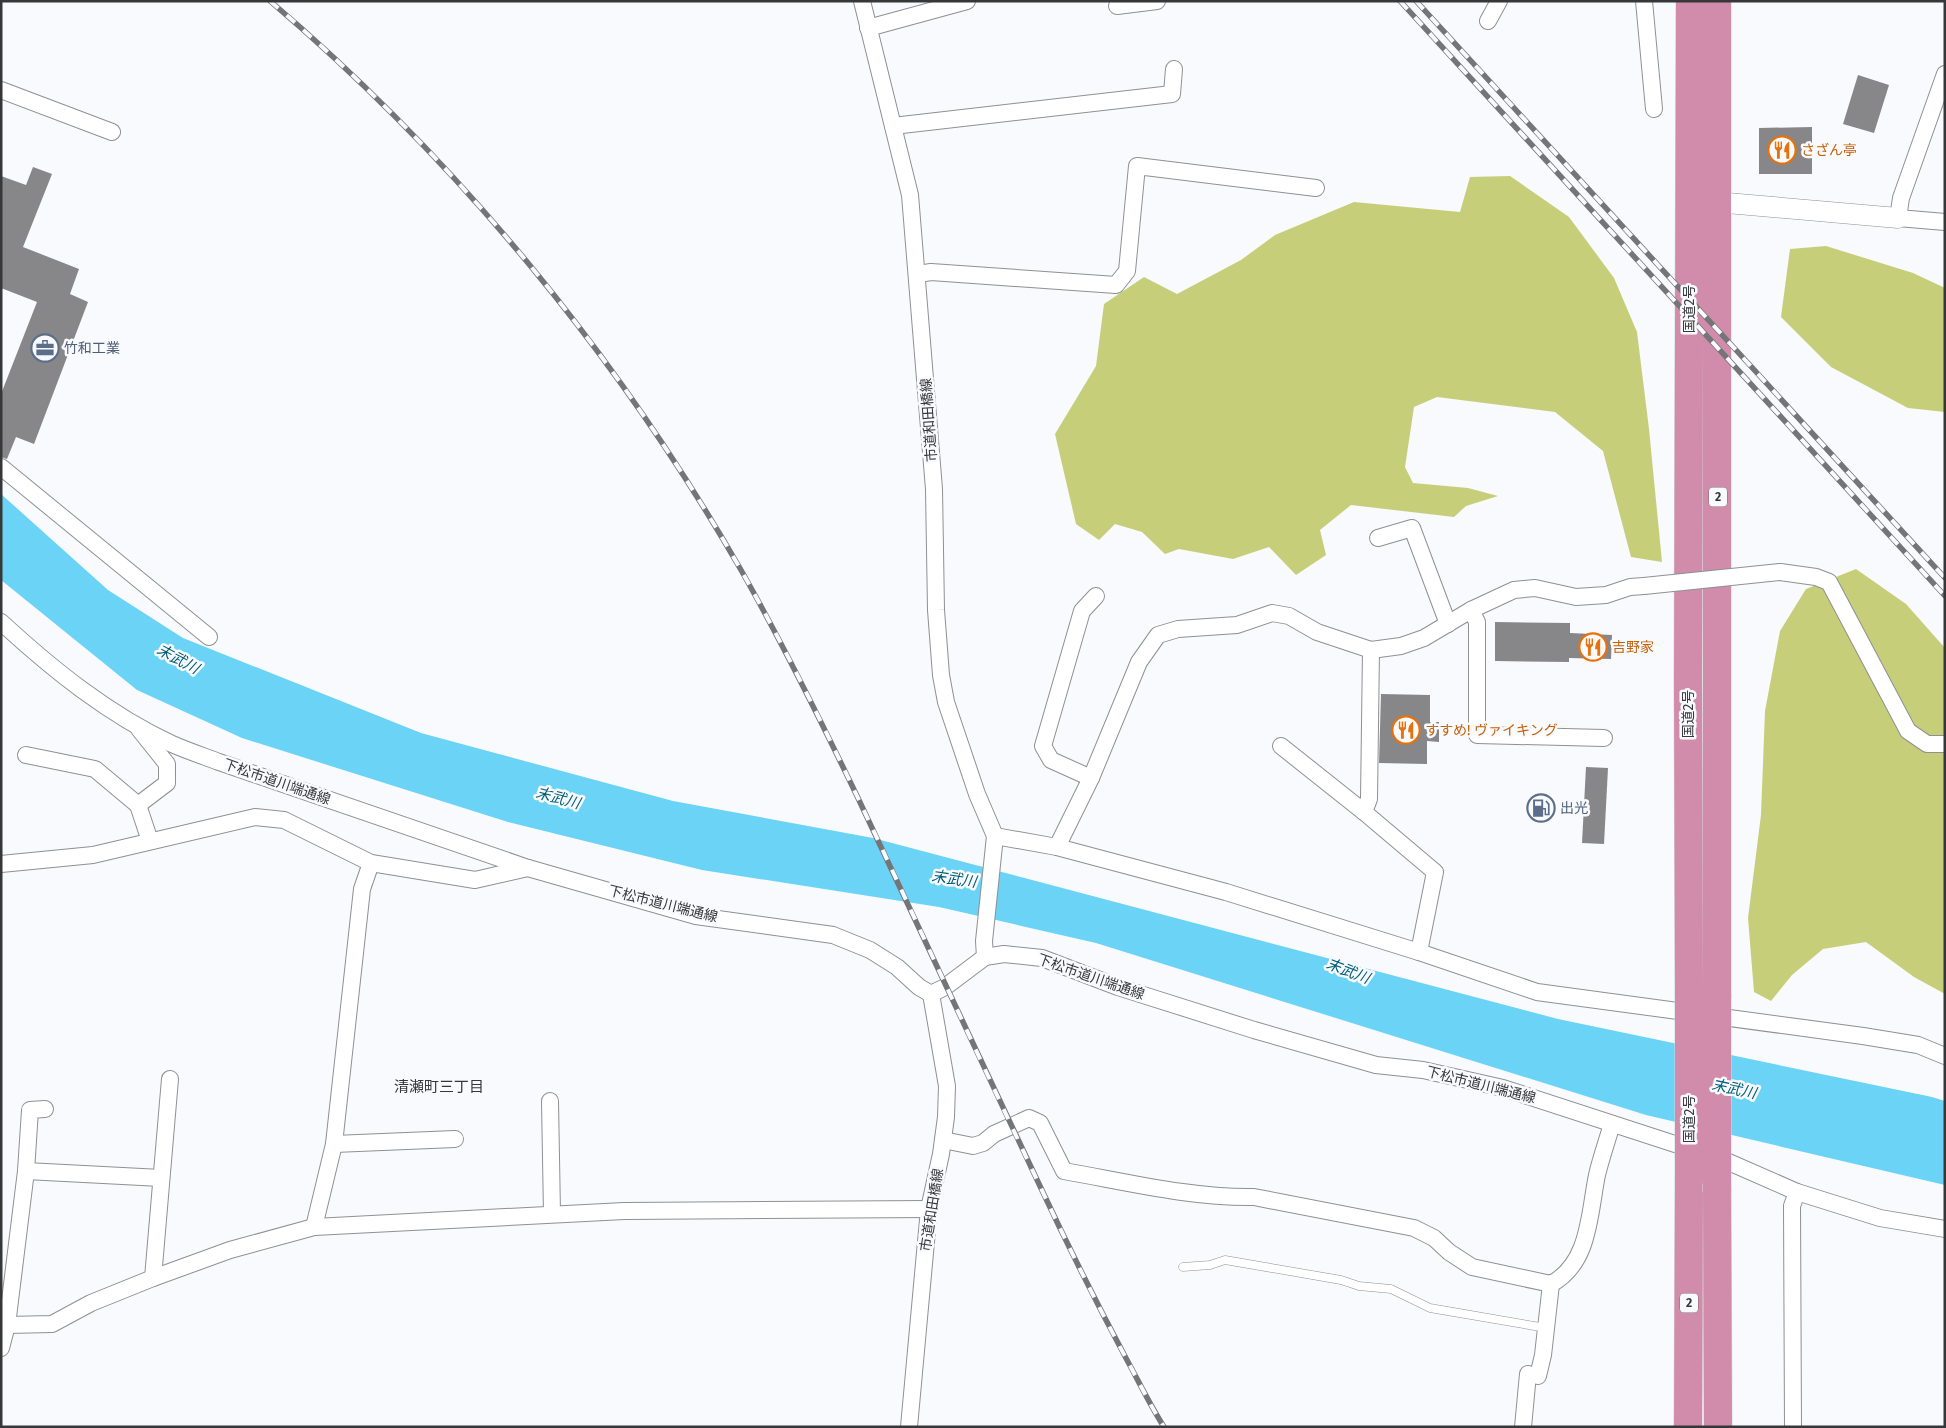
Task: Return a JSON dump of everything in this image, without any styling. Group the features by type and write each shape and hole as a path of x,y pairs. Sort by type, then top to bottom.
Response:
{"highway":[{"name":"国道2号","path":"1688,1427 1690,1"},
{"name":"国道2号","path":"1717,1 1718,1427"}],"street":[{"name":"市道和田橋線","path":"862,1 910,195 918,274 934,489 936,610 940,675 946,702 978,794 995,836"},
{"path":"868,28 967,1"},
{"path":"1117,6 1157,1"},
{"path":"1488,21 1500,1"},
{"path":"1644,1 1654,109"},
{"path":"893,126 1172,94 1174,69"},
{"path":"1898,218 1901,198 1945,74"},
{"path":"1,90 112,132"},
{"path":"918,274 931,272 1116,285 1127,271 1137,166 1316,188"},
{"path":"1690,200 1945,222"},
{"path":"1,467 209,637"},
{"path":"1378,538 1412,528 1448,624"},
{"path":"1057,847 1091,778 1139,662 1158,635 1178,629 1237,625 1272,612 1289,616 1317,632 1371,650 1401,646 1424,638 1471,610 1514,590 1535,588 1576,597 1606,595 1630,587 1780,572 1816,577 1829,582 1908,731 1915,738 1927,744 1945,744"},
{"path":"1091,778 1051,760 1043,746 1082,611 1096,596"},
{"path":"1471,610 1477,622 1477,735 1604,738"},
{"name":"下松市道川端通線","path":"1,622 86,692 134,724 172,744 219,762 528,868 696,916 833,935 870,950 897,967 918,987 931,994"},
{"path":"1364,812 1369,799 1371,650"},
{"path":"134,724 167,764 167,783 138,805"},
{"path":"1281,746 1435,872 1418,952"},
{"path":"26,755 95,769 138,805 150,841"},
{"path":"1,864 93,856 255,817 284,820 372,863 475,880 528,868"},
{"path":"931,994 945,987 984,949 995,836 1057,847 1068,852 1226,892 1418,952 1537,992 1863,1036 1918,1045 1945,1056"},
{"path":"314,1228 334,1144 362,889 372,863"},
{"name":"下松市道川端通線","path":"984,949 1004,954 1042,958 1118,987 1376,1065 1423,1070 1503,1088 1724,1160 1796,1192 1880,1218 1945,1229"},
{"name":"市道和田橋線","path":"909,1427 929,1209 943,1140 947,1086 931,994"},
{"path":"153,1278 170,1079"},
{"path":"550,1101 552,1214"},
{"path":"1,1348 7,1326 26,1171 30,1110 45,1109"},
{"path":"943,1140 973,1146 983,1144 994,1134 1029,1118 1040,1123 1064,1171 1169,1190 1229,1197 1254,1197 1414,1228 1434,1238 1448,1252 1472,1267 1552,1284"},
{"path":"1523,1427 1528,1374 1538,1376 1552,1284 1571,1268 1586,1238 1600,1165 1612,1124"},
{"path":"334,1144 455,1139"},
{"path":"26,1171 162,1178"},
{"path":"1794,1427 1792,1206 1796,1192"},
{"path":"7,1326 52,1324 91,1303 153,1278 230,1250 314,1228 624,1211 929,1209"}],"lane":[{"path":"1183,1267 1210,1265 1225,1260 1340,1280 1359,1286 1391,1289 1430,1308 1546,1328"}],"green space":[{"path":"1510,176 1569,217 1614,278 1637,332 1662,562 1631,557 1603,451 1555,412 1437,397 1414,407 1405,467 1413,483 1468,488 1498,496 1466,506 1454,517 1351,505 1320,530 1326,555 1296,575 1269,547 1233,559 1179,549 1165,554 1142,532 1115,524 1099,540 1076,524 1055,434 1096,366 1104,304 1144,277 1177,294 1241,260 1275,235 1354,202 1460,212 1470,177"},
{"path":"1826,246 1913,273 1945,288 1945,412 1908,408 1831,367 1781,317 1790,249"},
{"path":"1856,569 1906,604 1945,648 1945,994 1914,977 1866,942 1823,949 1792,975 1771,1001 1754,992 1748,918 1761,815 1765,711 1780,631 1806,589"}],"water":[{"name":"末武川","path":"1,494 108,590 183,638 421,733 673,801 873,838 1558,1019 1932,1097 1945,1101 1945,1185 1646,1115 1096,943 939,907 702,870 508,822 242,738 137,690 1,580"}],"building":[{"path":"1858,75 1889,85 1874,133 1843,124"},
{"path":"1812,127 1812,174 1759,174 1759,128"},
{"name":"竹和工業","path":"33,167 52,174 23,247 79,269 70,294 88,302 34,444 16,437 7,459 1,457 1,394 37,302 1,288 1,176 26,185"},
{"path":"1495,622 1570,623 1570,633 1612,635 1611,659 1569,658 1569,662 1495,661"},
{"path":"1381,694 1430,695 1430,722 1439,722 1439,742 1427,741 1427,764 1379,763"},
{"path":"1586,767 1608,768 1604,844 1582,843"}],"railway":[{"path":"270,1 406,127 530,265 642,413 693,491 741,570 787,654 881,846 1060,1229 1115,1338 1164,1427"},
{"path":"1400,1 1945,596"},
{"path":"1416,1 1945,578"}],"place":[{"name":"さざん亭","path":"1782,150"},
{"name":"竹和工業","path":"45,348"},
{"name":"吉野家","path":"1593,647"},
{"name":"すすめ! ヴァイキング","path":"1406,730"},
{"name":"出光","path":"1541,808"}],"district":[{"name":"清瀬町三丁目","path":"439,1087"}]}
